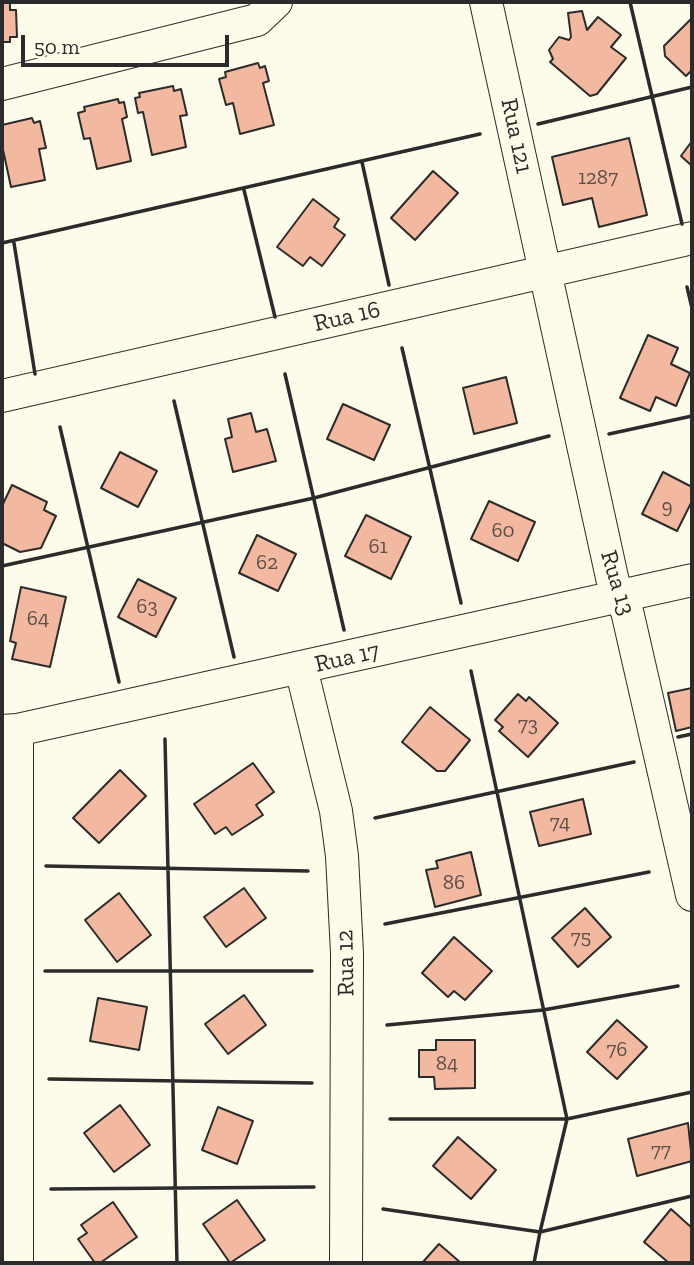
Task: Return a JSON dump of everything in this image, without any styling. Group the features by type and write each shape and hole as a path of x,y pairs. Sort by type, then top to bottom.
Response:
{"street":[{"path":"2,84 257,20 276,2"},
{"name":"Rua 121","path":"486,2 545,270"},
{"name":"Rua 16","path":"2,396 60,386 545,270 692,239"},
{"name":"Rua 13","path":"545,270 613,582 627,611 692,895"},
{"name":"Rua 17","path":"9,731 692,580"},
{"name":"Rua 12","path":"301,668 336,811 342,856 347,953 346,1263"},
{"path":"9,731 17,1263"}],"building":[{"path":"2,2 10,2 10,10 16,10 17,37 10,37 10,42 2,42"},
{"path":"582,11 587,30 598,17 621,35 611,47 626,58 597,94 590,96 550,62 553,59 549,50 559,37 569,40 571,37 568,13"},
{"path":"692,18 692,70 686,76 665,56 664,46"},
{"path":"258,63 260,68 265,66 269,81 263,83 274,125 240,134 233,103 226,105 219,79 226,77 225,72"},
{"path":"173,86 174,91 181,89 187,115 180,116 186,147 152,155 143,112 138,113 135,98 140,97 139,93"},
{"path":"118,99 119,103 124,102 127,117 122,119 131,161 97,169 90,138 84,139 78,113 85,111 84,107"},
{"path":"32,118 34,123 40,121 46,148 39,149 45,180 11,187 2,145 2,125"},
{"path":"629,138 647,215 599,227 592,198 563,205 552,157"},
{"path":"692,141 692,166 681,156"},
{"path":"433,171 458,193 415,240 391,218"},
{"path":"313,199 339,219 334,227 345,235 322,266 310,257 303,266 277,247"},
{"path":"648,335 678,348 671,364 690,373 676,406 656,397 650,411 620,398"},
{"path":"506,377 517,423 474,434 463,388"},
{"path":"343,404 390,425 374,460 327,439"},
{"path":"251,413 256,432 267,429 276,461 233,472 225,439 232,437 228,419"},
{"path":"120,452 157,471 138,507 101,488"},
{"path":"663,472 692,487 692,501 677,531 642,514"},
{"path":"12,485 47,502 44,510 56,516 41,548 20,552 2,543 2,506"},
{"path":"489,501 535,522 518,561 471,539"},
{"path":"366,515 411,537 391,579 345,556"},
{"path":"257,535 296,554 278,591 239,573"},
{"path":"138,579 176,598 156,637 118,617"},
{"path":"21,587 66,597 50,667 12,659 16,643 10,641"},
{"path":"692,688 692,727 676,731 668,693"},
{"path":"518,694 526,701 529,697 558,723 528,757 499,731 503,727 495,720"},
{"path":"430,707 470,740 445,771 437,771 402,742"},
{"path":"253,763 274,792 256,805 263,815 232,835 226,827 215,834 194,804"},
{"path":"120,770 146,796 99,843 73,818"},
{"path":"583,799 591,834 539,846 530,812"},
{"path":"471,852 481,895 435,907 426,870 438,868 436,861"},
{"path":"244,888 266,918 226,947 204,917"},
{"path":"119,893 151,935 117,962 85,920"},
{"path":"585,908 611,937 578,967 552,938"},
{"path":"454,937 492,971 465,1000 454,991 448,997 422,973"},
{"path":"244,995 266,1025 228,1054 205,1024"},
{"path":"98,998 147,1007 139,1050 90,1041"},
{"path":"617,1020 647,1047 617,1079 587,1052"},
{"path":"436,1040 475,1040 475,1088 435,1089 434,1077 419,1077 419,1050 436,1050"},
{"path":"120,1105 150,1145 114,1172 84,1133"},
{"path":"218,1107 253,1121 237,1164 202,1150"},
{"path":"688,1123 692,1161 637,1176 628,1139"},
{"path":"458,1137 496,1170 471,1199 433,1166"},
{"path":"237,1200 265,1240 230,1263 203,1224"},
{"path":"113,1202 137,1237 100,1263 95,1263 78,1239 87,1233 81,1225"},
{"path":"671,1209 692,1228 692,1263 669,1263 644,1242"},
{"path":"439,1244 461,1263 422,1263"}],"wall":[{"path":"630,2 682,224"},
{"path":"538,124 692,87"},
{"path":"2,243 480,134"},
{"path":"362,162 389,285"},
{"path":"244,190 275,317"},
{"path":"14,243 35,374"},
{"path":"687,287 692,308"},
{"path":"402,348 461,603"},
{"path":"285,374 344,630"},
{"path":"174,401 234,657"},
{"path":"609,434 692,416"},
{"path":"60,427 119,682"},
{"path":"2,566 314,498 549,436"},
{"path":"471,671 567,1119 540,1232 692,1196"},
{"path":"678,737 692,734"},
{"path":"165,739 177,1263"},
{"path":"375,818 634,762"},
{"path":"46,866 308,871"},
{"path":"385,924 649,872"},
{"path":"45,971 312,971"},
{"path":"387,1025 543,1010 678,986"},
{"path":"49,1079 312,1083"},
{"path":"390,1119 567,1119 692,1092"},
{"path":"51,1189 314,1187"},
{"path":"383,1209 540,1232 534,1263"}]}
